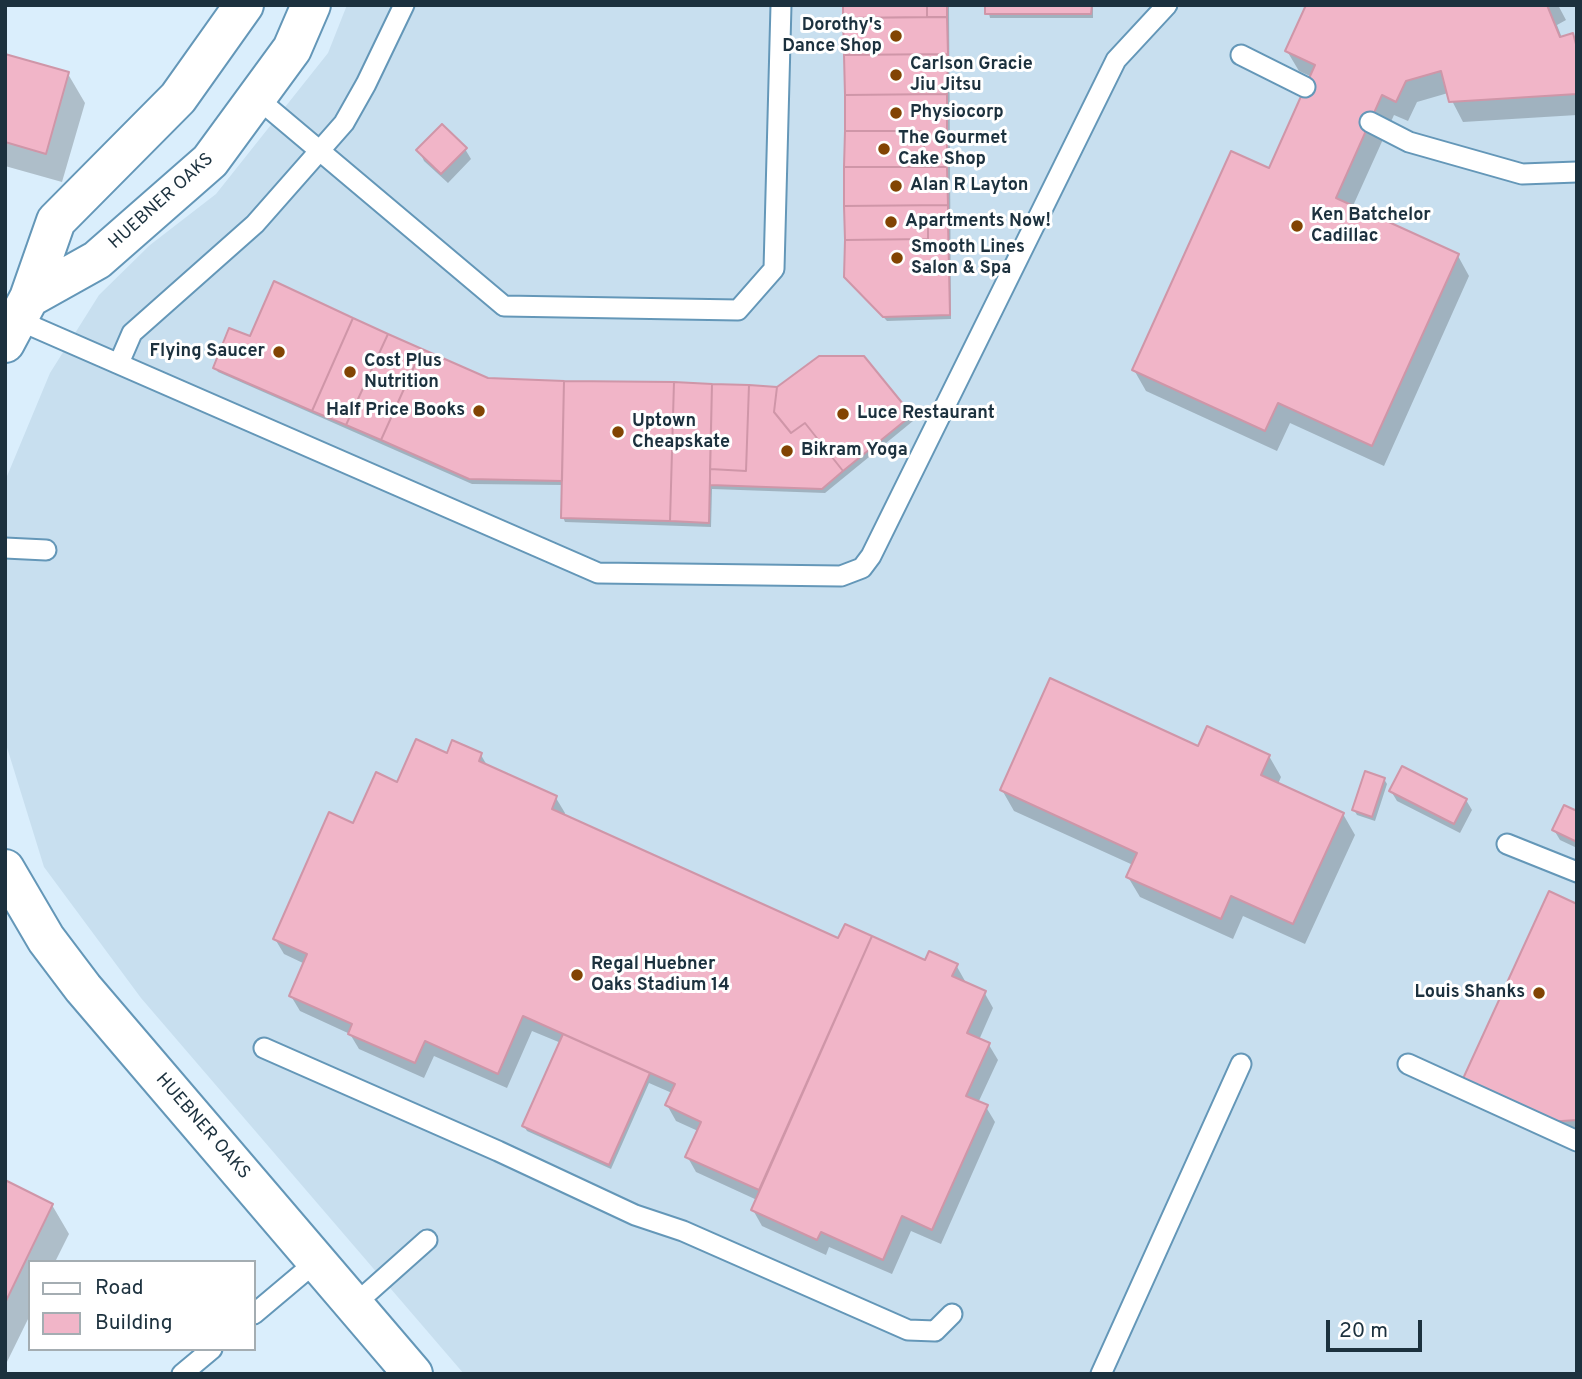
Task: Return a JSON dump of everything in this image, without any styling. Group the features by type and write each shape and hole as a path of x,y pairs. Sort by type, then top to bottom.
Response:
{"street":[{"path":"18,320 56,221 178,98 244,5"},
{"name":"HUEBNER OAKS","path":"18,320 97,260 210,161 292,49 311,5"},
{"name":"HUEBNER OAKS","path":"5,869 46,939 83,988 413,1374"}],"lane":[{"path":"119,363 132,333 255,224 344,123 404,5"},
{"path":"257,98 504,306 738,310 774,269 780,5"},
{"path":"18,320 598,573 841,576 862,568 871,556 1116,60 1167,5"},
{"path":"1241,55 1305,87"},
{"path":"1370,122 1409,142 1522,174 1577,172"},
{"path":"5,548 46,550"},
{"path":"1507,844 1577,872"},
{"path":"264,1048 498,1151 635,1215 683,1231 908,1330 934,1331 952,1314"},
{"path":"1101,1374 1241,1064"},
{"path":"1408,1064 1577,1141"},
{"path":"354,1305 427,1240"},
{"path":"256,1312 317,1261"},
{"path":"182,1374 210,1351"}],"shaded area":[{"path":"347,5 1577,5 1577,1374 464,1374 141,998 44,867 5,741 5,481 50,373 99,295 150,245 216,194 328,53"}],"building":[{"path":"843,5 927,5 927,17 843,18"},
{"path":"927,5 947,5 947,17 927,17"},
{"path":"985,5 1092,5 1091,14 985,14"},
{"name":"Ken Batchelor Cadillac","path":"1306,5 1547,5 1560,37 1573,33 1577,48 1577,94 1449,102 1441,71 1406,81 1396,102 1382,95 1336,198 1459,254 1372,446 1278,403 1265,431 1132,370 1231,151 1269,168 1315,65 1285,51"},
{"name":"Dorothy's Dance Shop","path":"947,17 948,54 844,55 843,18"},
{"path":"5,54 69,72 46,154 5,142"},
{"name":"Carlson Gracie Jiu Jitsu","path":"948,54 947,94 845,95 844,55"},
{"name":"Physiocorp","path":"947,94 947,167 924,167 924,131 845,131 845,95"},
{"path":"442,124 467,148 441,174 416,150"},
{"name":"The Gourmet Cake Shop","path":"845,131 924,131 924,167 844,167"},
{"name":"Alan R Layton","path":"844,167 947,167 948,205 844,206"},
{"name":"Apartments Now!","path":"948,205 948,222 928,223 928,239 845,240 844,206"},
{"name":"Smooth Lines Salon & Spa","path":"948,222 950,315 883,317 844,277 845,240 928,239 928,223"},
{"name":"Flying Saucer","path":"274,281 353,318 312,411 213,368 229,328 250,336"},
{"name":"Cost Plus Nutrition","path":"353,318 388,334 346,425 312,411"},
{"path":"388,334 422,349 381,440 346,425"},
{"name":"Half Price Books","path":"422,349 488,378 564,381 562,481 469,479 381,440"},
{"name":"Luce Restaurant","path":"819,356 864,356 912,415 843,471 805,423 791,433 774,412 777,387"},
{"name":"Uptown Cheapskate","path":"564,381 674,382 670,521 561,518"},
{"path":"674,382 712,384 709,523 670,521"},
{"path":"712,384 749,385 746,471 710,469"},
{"name":"Bikram Yoga","path":"749,385 777,387 774,412 791,433 805,423 843,471 822,489 710,485 710,469 746,471"},
{"path":"1050,678 1198,746 1207,726 1270,755 1261,775 1344,813 1293,924 1231,896 1221,919 1126,877 1137,853 1000,790"},
{"name":"Regal Huebner Oaks Stadium 14","path":"416,739 447,753 452,740 482,753 479,761 557,796 552,809 838,938 845,924 872,936 759,1190 685,1157 701,1122 665,1105 675,1084 523,1016 498,1074 425,1041 415,1063 348,1034 352,1024 289,996 307,954 273,939 329,812 353,823 376,772 397,782"},
{"path":"1402,766 1467,799 1454,824 1389,791"},
{"path":"1365,771 1385,778 1372,817 1352,810"},
{"path":"1564,805 1577,811 1577,842 1552,830"},
{"name":"Louis Shanks","path":"1549,891 1577,904 1577,1120 1547,1122 1461,1083"},
{"path":"872,936 925,960 929,951 958,964 952,976 986,991 967,1033 990,1043 966,1096 988,1105 932,1230 902,1216 883,1260 821,1232 817,1240 751,1210"},
{"path":"563,1034 650,1073 609,1165 522,1126"},
{"path":"5,1180 53,1204 5,1303"}],"place":[{"name":"Dorothy's Dance Shop","path":"896,36"},
{"name":"Carlson Gracie Jiu Jitsu","path":"896,75"},
{"name":"Physiocorp","path":"896,113"},
{"name":"The Gourmet Cake Shop","path":"884,149"},
{"name":"Alan R Layton","path":"896,186"},
{"name":"Apartments Now!","path":"891,222"},
{"name":"Ken Batchelor Cadillac","path":"1297,226"},
{"name":"Smooth Lines Salon & Spa","path":"897,258"},
{"name":"Flying Saucer","path":"279,352"},
{"name":"Cost Plus Nutrition","path":"350,372"},
{"name":"Half Price Books","path":"479,411"},
{"name":"Luce Restaurant","path":"843,414"},
{"name":"Uptown Cheapskate","path":"618,432"},
{"name":"Bikram Yoga","path":"787,451"},
{"name":"Regal Huebner Oaks Stadium 14","path":"577,975"},
{"name":"Louis Shanks","path":"1539,993"}]}
